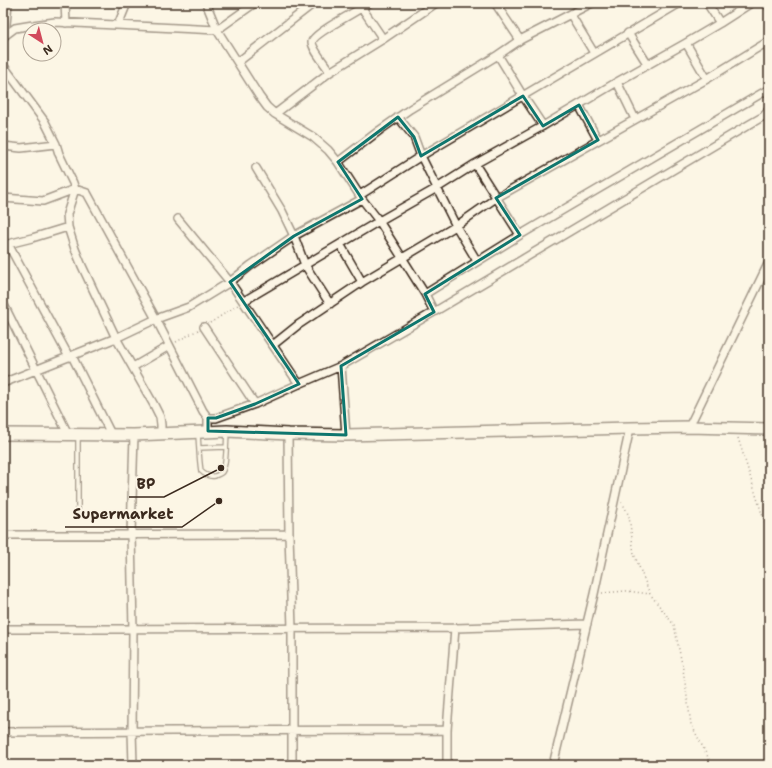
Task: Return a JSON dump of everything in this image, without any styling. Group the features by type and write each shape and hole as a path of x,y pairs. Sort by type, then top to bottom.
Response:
{"main road":[{"path":"3,434 161,434 227,431 346,435 689,427 769,429"}],"street":[{"path":"4,36 8,3"},
{"path":"65,3 66,23"},
{"path":"118,25 126,3"},
{"path":"206,3 217,30 267,107 275,114 313,137 328,150 338,162 379,221 425,294 434,312"},
{"path":"4,36 15,28 55,22 217,30 255,3"},
{"path":"238,62 314,3"},
{"path":"330,72 314,48 312,43 314,39 326,29 369,3"},
{"path":"275,114 330,72 436,3"},
{"path":"505,3 496,5 520,40"},
{"path":"338,162 398,117 520,40 592,3"},
{"path":"3,383 116,338 156,319 189,307 230,282 250,266 294,236 361,197 421,156 680,3"},
{"path":"707,3 720,23"},
{"path":"244,301 437,188 475,164 686,43 751,3"},
{"path":"767,3 769,7"},
{"path":"362,8 383,38"},
{"path":"571,15 594,54"},
{"path":"628,33 648,65"},
{"path":"272,345 298,325 362,282 403,259 456,226 496,198 707,79 769,41"},
{"path":"686,43 707,79"},
{"path":"498,55 543,126"},
{"path":"3,66 6,76 45,122 56,144 75,190 67,214 68,227 75,249 116,338 160,417 161,434"},
{"path":"617,82 635,119"},
{"path":"425,294 520,235 769,89"},
{"path":"579,105 598,140"},
{"path":"208,418 216,418 255,404 341,366 743,128 766,118 769,109"},
{"path":"398,117 414,137 421,156 456,226 477,261"},
{"path":"3,146 21,148 56,144"},
{"path":"475,164 520,235"},
{"path":"256,168 282,211 294,236 305,265 330,304"},
{"path":"3,198 43,201 75,190 87,193 208,418"},
{"path":"178,219 244,301 299,384"},
{"path":"68,227 49,234 6,244 70,356 112,434"},
{"path":"340,244 362,282"},
{"path":"689,427 769,262"},
{"path":"3,304 36,370 73,434"},
{"path":"204,327 255,404"},
{"path":"133,367 170,346"},
{"path":"341,366 346,435"},
{"path":"202,431 208,418"},
{"path":"553,765 594,594 630,428"},
{"path":"133,765 131,534 134,434"},
{"path":"288,434 292,629 292,765"},
{"path":"3,535 289,534"},
{"path":"3,630 455,628 587,624"},
{"path":"447,765 447,730 455,628"},
{"path":"3,732 447,730"}],"lane":[{"path":"202,431 199,448 201,471 207,475 214,476 221,474 224,470 227,431"},
{"path":"73,434 78,510"},
{"path":"199,448 226,447"}],"path":[{"path":"736,428 769,536"},
{"path":"616,492 629,516 634,554 650,594 674,625 683,669 691,724 712,765"},
{"path":"594,594 626,591 650,594"}],"highlighted area":[{"path":"523,96 543,126 579,105 598,140 496,198 520,235 425,294 434,312 341,366 346,435 208,431 208,418 216,418 255,404 299,384 230,282 294,236 362,199 338,162 398,117 414,137 421,156"}],"place":[{"name":"BP","path":"221,468"},
{"name":"Supermarket","path":"219,501"}]}
